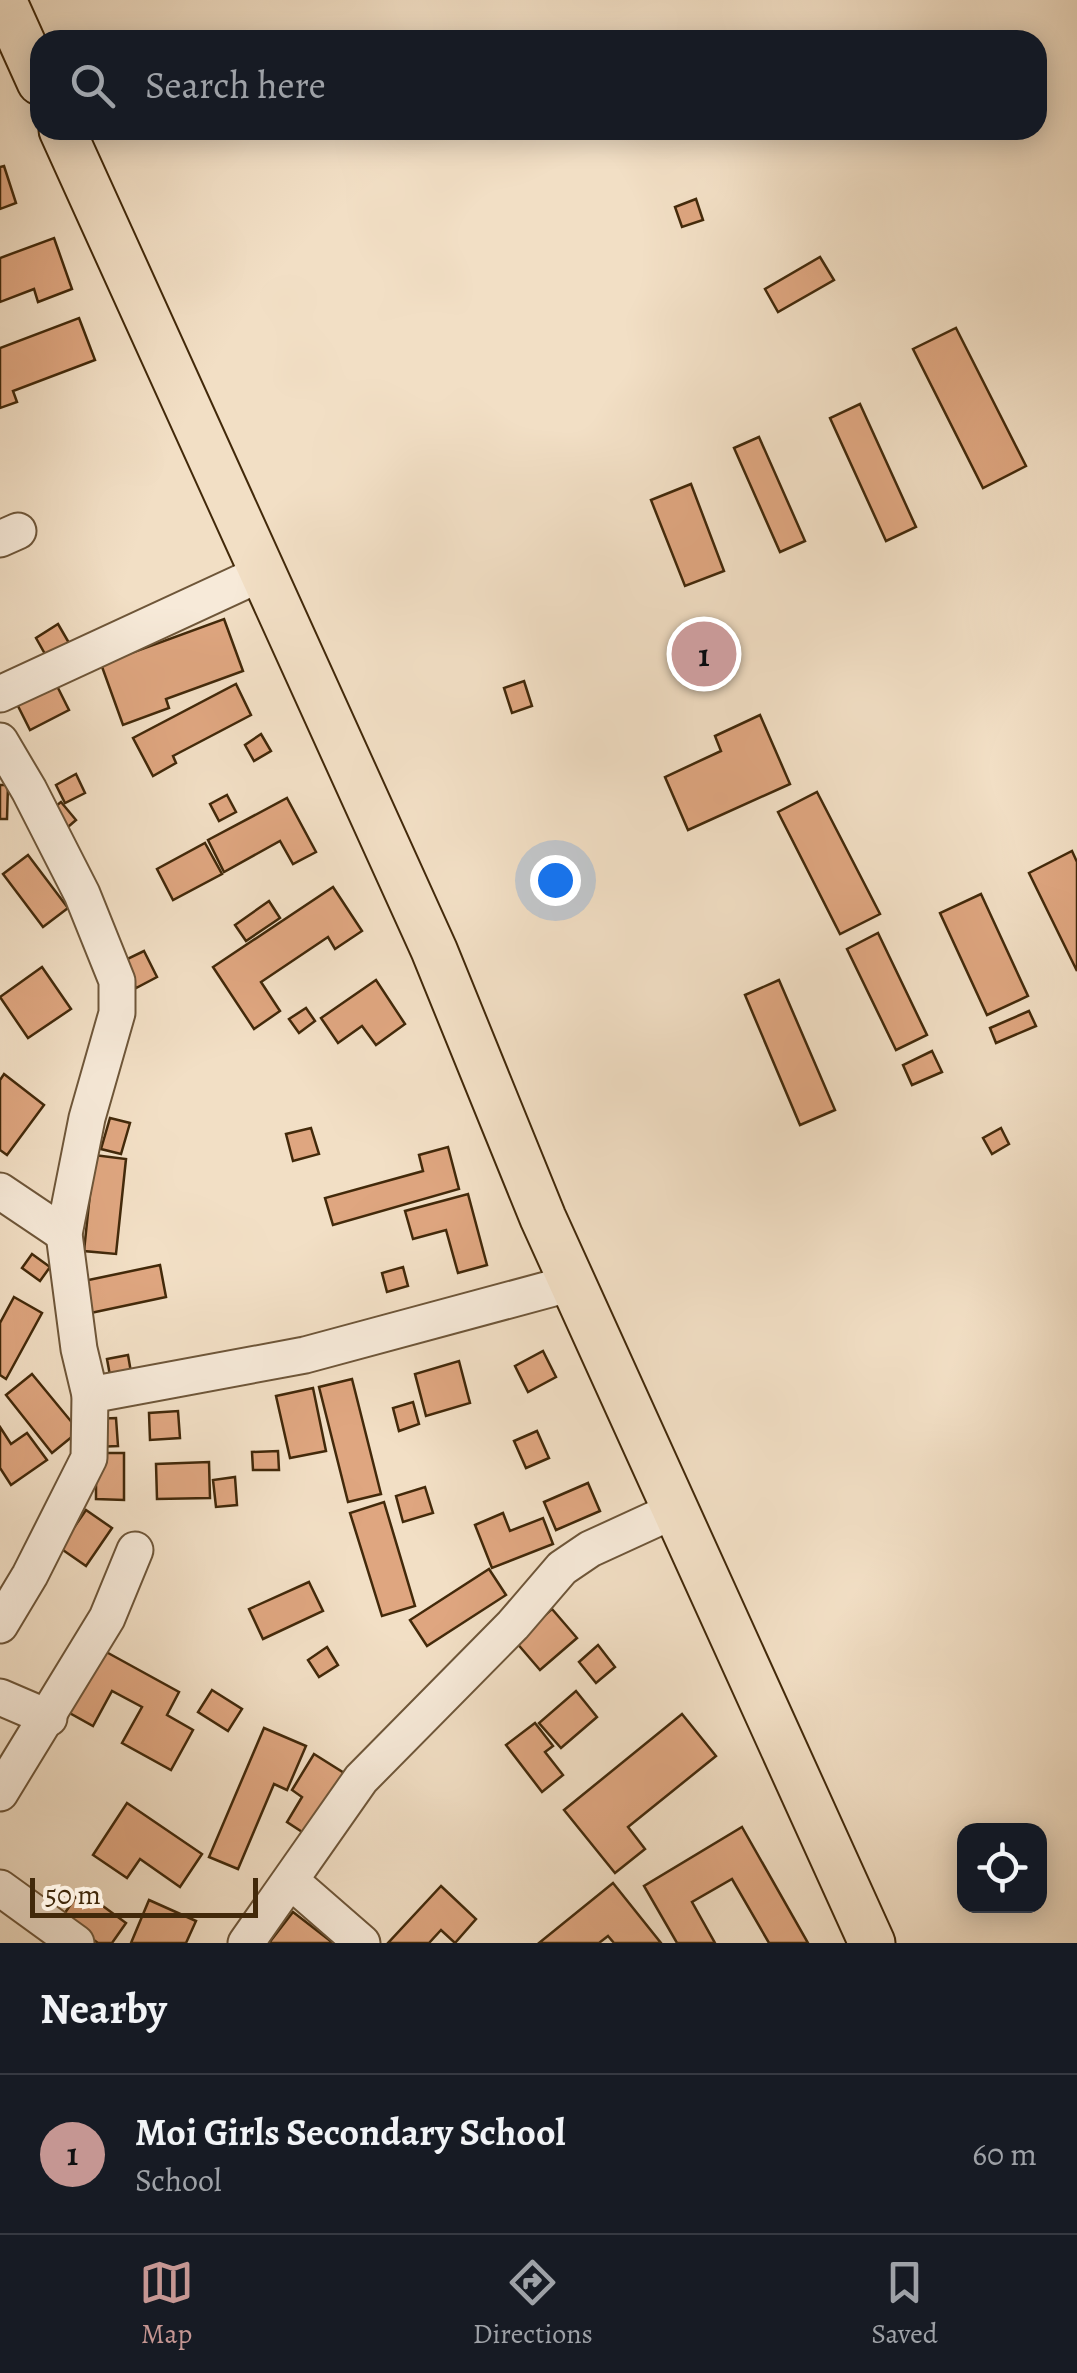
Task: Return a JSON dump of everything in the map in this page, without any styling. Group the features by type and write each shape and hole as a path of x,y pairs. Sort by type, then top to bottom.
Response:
{"main road":[{"path":"3,0 30,60"},
{"path":"67,140 434,950 513,1150 862,1939"}],"street":[{"path":"0,694 262,573"},
{"path":"0,741 82,894 117,982 118,1013 87,1118 64,1234 79,1349 90,1395 89,1458 0,1626"},
{"path":"0,1190 64,1234"},
{"path":"90,1395 305,1354 572,1283"},
{"path":"246,1943 361,1780 513,1625 562,1568 590,1549 674,1510"},
{"path":"0,1793 107,1618 135,1550"},
{"path":"0,1697 48,1718"},
{"path":"292,1882 362,1943"},
{"path":"0,1888 76,1943"}],"building":[{"path":"4,166 16,203 0,209 0,167"},
{"path":"696,199 703,220 682,227 675,207"},
{"path":"54,238 72,289 38,302 34,289 0,302 0,258"},
{"path":"820,257 834,280 778,312 765,289"},
{"path":"79,318 95,360 13,391 17,402 0,408 0,348"},
{"path":"956,328 1026,466 983,488 913,349"},
{"path":"860,404 916,527 886,541 830,418"},
{"path":"759,437 805,541 780,552 734,448"},
{"path":"691,484 724,571 685,586 651,500"},
{"path":"224,619 243,671 166,699 169,708 123,725 101,664"},
{"path":"58,624 72,648 49,661 36,638"},
{"path":"524,681 532,706 512,713 504,688"},
{"path":"55,682 69,710 30,730 16,702"},
{"path":"236,684 251,715 173,756 176,763 153,776 133,738"},
{"path":"760,715 790,784 688,830 665,777 721,751 715,736"},
{"path":"261,734 271,751 254,761 245,745"},
{"path":"76,774 85,793 65,803 56,785"},
{"path":"0,785 8,785 7,819 0,819"},
{"path":"817,792 880,914 840,934 778,812"},
{"path":"227,795 236,812 219,821 210,804"},
{"path":"287,798 316,852 293,864 280,841 224,872 208,840"},
{"path":"61,802 76,820 61,833 46,814"},
{"path":"205,843 222,874 173,900 157,869"},
{"path":"1072,851 1077,862 1077,971 1029,873"},
{"path":"28,855 68,908 43,927 3,874"},
{"path":"333,887 362,931 335,949 328,937 261,982 280,1011 254,1029 213,967"},
{"path":"981,894 1028,996 987,1015 940,913"},
{"path":"269,901 280,918 246,941 235,925"},
{"path":"878,933 927,1035 896,1050 847,949"},
{"path":"144,951 157,977 136,988 123,961"},
{"path":"42,967 71,1009 28,1038 0,997"},
{"path":"376,980 405,1024 376,1045 362,1026 338,1043 321,1018"},
{"path":"779,980 835,1110 800,1125 745,995"},
{"path":"306,1008 315,1021 299,1033 289,1019"},
{"path":"1029,1011 1036,1026 996,1043 990,1028"},
{"path":"932,1051 942,1072 912,1085 903,1065"},
{"path":"4,1074 44,1105 7,1155 0,1150 0,1080"},
{"path":"110,1118 130,1123 121,1154 101,1149"},
{"path":"311,1128 319,1154 293,1161 286,1134"},
{"path":"1001,1128 1009,1144 992,1154 983,1138"},
{"path":"448,1147 459,1189 333,1225 325,1198 423,1171 419,1155"},
{"path":"94,1155 126,1159 116,1254 84,1251"},
{"path":"468,1194 487,1265 458,1273 446,1230 413,1239 405,1211"},
{"path":"32,1254 50,1267 40,1281 22,1268"},
{"path":"160,1265 166,1297 86,1314 79,1282"},
{"path":"403,1267 408,1286 387,1292 382,1273"},
{"path":"14,1297 42,1313 6,1379 0,1375 0,1323"},
{"path":"543,1351 556,1377 528,1392 515,1366"},
{"path":"128,1355 132,1378 111,1381 107,1359"},
{"path":"459,1361 470,1403 426,1416 415,1374"},
{"path":"32,1374 79,1431 52,1453 6,1395"},
{"path":"352,1379 381,1494 348,1502 319,1387"},
{"path":"313,1388 326,1451 290,1458 276,1396"},
{"path":"413,1402 419,1424 399,1431 393,1408"},
{"path":"178,1411 180,1438 150,1440 149,1413"},
{"path":"116,1418 118,1446 95,1447 93,1419"},
{"path":"0,1427 11,1444 27,1433 47,1460 11,1485 0,1468"},
{"path":"537,1431 549,1458 526,1468 514,1441"},
{"path":"278,1451 279,1470 253,1470 252,1452"},
{"path":"96,1453 124,1453 124,1500 96,1499"},
{"path":"209,1462 210,1498 157,1499 156,1464"},
{"path":"235,1477 237,1505 216,1507 213,1480"},
{"path":"588,1483 600,1511 556,1530 544,1502"},
{"path":"425,1487 433,1513 403,1522 396,1496"},
{"path":"384,1502 415,1606 382,1616 350,1513"},
{"path":"86,1510 112,1528 86,1566 60,1548"},
{"path":"503,1513 510,1531 543,1518 553,1544 492,1568 475,1525"},
{"path":"489,1569 506,1595 427,1646 410,1620"},
{"path":"309,1582 323,1611 263,1639 249,1609"},
{"path":"552,1609 577,1638 540,1670 515,1641"},
{"path":"598,1645 615,1667 596,1683 579,1662"},
{"path":"327,1647 338,1665 319,1677 308,1660"},
{"path":"99,1648 179,1692 167,1715 193,1730 171,1770 122,1743 142,1707 112,1691 93,1726 66,1711"},
{"path":"212,1690 242,1709 228,1731 198,1712"},
{"path":"576,1691 597,1717 561,1748 539,1723"},
{"path":"682,1714 716,1756 628,1827 645,1849 615,1873 564,1810"},
{"path":"535,1723 553,1746 545,1752 563,1775 542,1792 506,1745"},
{"path":"264,1728 306,1746 287,1790 274,1784 238,1869 209,1857"},
{"path":"314,1754 352,1778 313,1839 287,1822 302,1797 292,1790"},
{"path":"127,1803 202,1854 180,1887 140,1859 127,1878 93,1855"},
{"path":"742,1827 808,1943 769,1943 732,1879 692,1902 715,1943 677,1943 644,1886"},
{"path":"613,1883 661,1943 614,1943 608,1936 599,1943 539,1943"},
{"path":"441,1886 476,1919 455,1943 441,1930 429,1943 388,1943"},
{"path":"81,1890 126,1923 112,1943 98,1943 62,1917"},
{"path":"149,1900 196,1921 186,1943 131,1943"},
{"path":"293,1912 333,1943 269,1943"}],"place":[{"name":"Moi Girls Secondary School","path":"704,654"}]}
